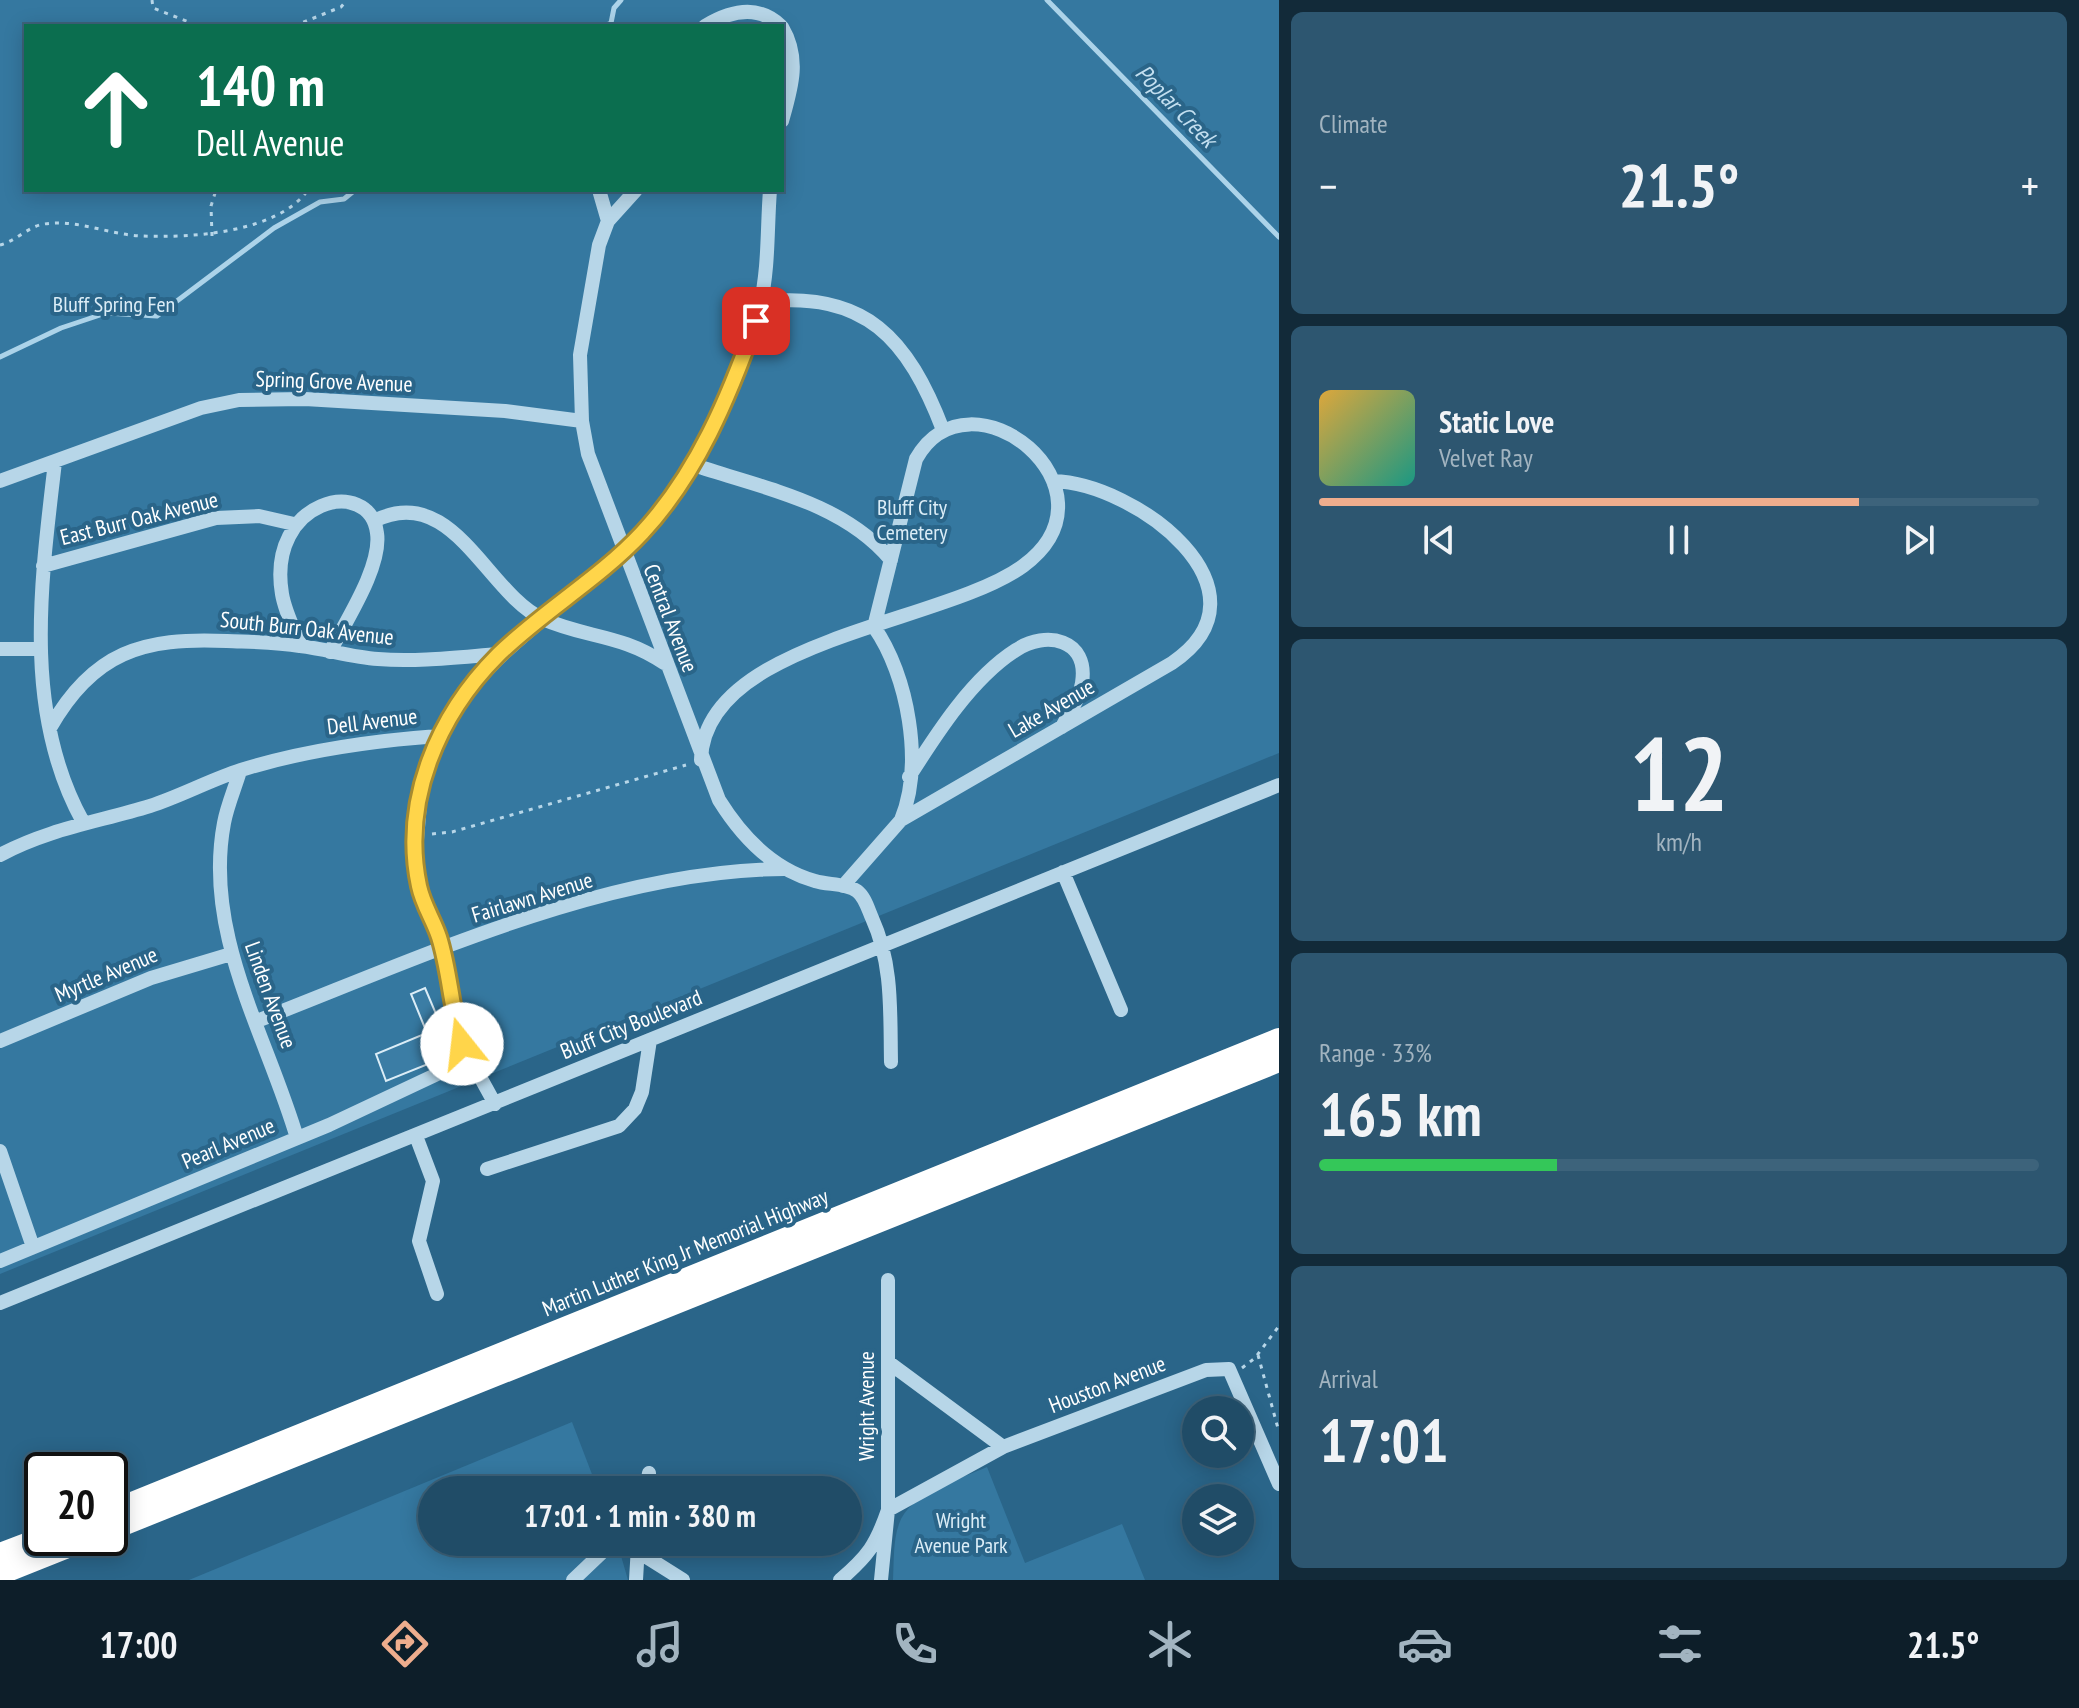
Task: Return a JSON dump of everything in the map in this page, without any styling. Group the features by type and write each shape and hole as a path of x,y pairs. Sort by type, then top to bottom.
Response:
{"highway":[{"name":"Martin Luther King Jr Memorial Highway","path":"128,1505 1279,1039"},
{"name":"Martin Luther King Jr Memorial Highway","path":"128,1523 1279,1061"},
{"path":"0,1554 24,1545"},
{"path":"0,1574 45,1556"}],"street":[{"path":"709,24 730,14 755,11 776,24"},
{"path":"784,34 791,49 794,74 784,113"},
{"path":"600,192 608,221"},
{"path":"608,221 634,192"},
{"name":"Dell Avenue","path":"0,855 53,830 151,805 240,771 328,747 438,736 468,689 499,654 623,553 657,516 694,465 740,365 761,302 770,192"},
{"name":"Central Avenue","path":"608,221 599,245 580,355 582,421 594,473 701,760 728,815 755,846 785,869 812,880 843,886"},
{"path":"761,302 817,302 872,319 890,337 916,373 943,430"},
{"name":"Spring Grove Avenue","path":"0,481 201,408 239,400 305,399 505,411 582,421"},
{"path":"701,760 702,746 714,716 747,681 787,659 874,627 974,592 1024,565 1038,553 1055,530 1059,506 1053,481 1033,450 1010,434 970,424 943,430 923,448 916,459 874,627 899,670 908,719 906,807 901,820 843,886 863,897 884,944 889,978 891,1062"},
{"path":"55,462 43,566 40,649 50,728 61,779 83,822"},
{"path":"694,465 837,516 870,539 891,560"},
{"name":"Lake Avenue","path":"901,820 1192,650 1211,620 1213,609 1207,582 1191,554 1170,531 1141,509 1098,489 1053,481"},
{"path":"301,646 281,591 282,557 294,524 313,508 334,502 358,507 374,521 378,532 373,564 330,652"},
{"path":"374,521 403,513 452,530 510,594 543,619 640,647 664,663"},
{"name":"East Burr Oak Avenue","path":"43,566 216,518 259,516 294,524"},
{"path":"909,777 959,707 987,675 1016,650 1041,638 1051,638 1070,646 1083,673 1081,692 1062,728"},
{"name":"South Burr Oak Avenue","path":"50,728 83,682 109,661 138,647 188,639 301,646 401,660 499,654"},
{"path":"0,649 40,649"},
{"path":"438,736 426,770 416,833 419,885 442,950 456,1024 470,1063 495,1104"},
{"name":"Linden Avenue","path":"240,771 221,839 221,876 231,954 297,1138"},
{"name":"Bluff City Boulevard","path":"0,1303 1279,785"},
{"name":"Fairlawn Avenue","path":"257,1021 442,950 635,889 729,873 785,869"},
{"path":"1063,872 1121,1010"},
{"name":"Myrtle Avenue","path":"0,1041 151,978 231,954"},
{"path":"487,1169 619,1126 635,1109 642,1092 650,1040"},
{"name":"Pearl Avenue","path":"0,1261 297,1138 437,1073 470,1063"},
{"path":"416,1136 433,1181 419,1241 437,1294"},
{"path":"0,1151 33,1247"},
{"name":"Wright Avenue","path":"881,1580 888,1510 888,1280"},
{"path":"888,1362 1003,1447"},
{"path":"1234,1369 1279,1484"},
{"name":"Houston Avenue","path":"888,1510 1003,1447 1206,1370 1234,1369"},
{"path":"840,1580 867,1557 877,1542 888,1510"},
{"path":"573,1580 599,1556"},
{"path":"636,1580 637,1556"},
{"path":"650,1556 683,1580"},
{"path":"587,1580 594,1561"}],"path":[{"path":"152,0 153,8 194,24"},
{"path":"299,24 341,7 347,0"},
{"path":"212,236 211,206 215,192"},
{"path":"0,245 43,224 97,226 140,237 212,236 282,213 299,203 307,192"},
{"path":"416,833 452,832 701,760"},
{"path":"1234,1369 1258,1355 1279,1326"},
{"path":"1258,1355 1279,1432"}],"green space":[{"name":"Bluff City Cemetery","path":"0,0 1279,0 1279,753 0,1274"},
{"path":"572,1422 593,1476 441,1476"},
{"name":"Wright Avenue Park","path":"987,1467 1025,1563 1122,1524 1145,1580 893,1580 896,1537 905,1513 937,1488"},
{"path":"418,1486 418,1556 621,1556 628,1580 189,1580"}],"building":[{"path":"425,988 453,1054 386,1081 376,1054 427,1033 411,994"}],"waterway":[{"path":"609,24 614,8 621,0"},
{"name":"Poplar Creek","path":"1047,0 1279,237"},
{"path":"0,357 61,328 106,313 157,316 274,228 320,202 344,199 353,192"}],"route":[{"path":"462,1044 439,936 424,905 415,864 418,812 431,751 443,726 468,689 499,654 623,553 657,516 694,465 730,389 756,321"}],"park label":[{"name":"Bluff Spring Fen","path":"114,304"}]}
